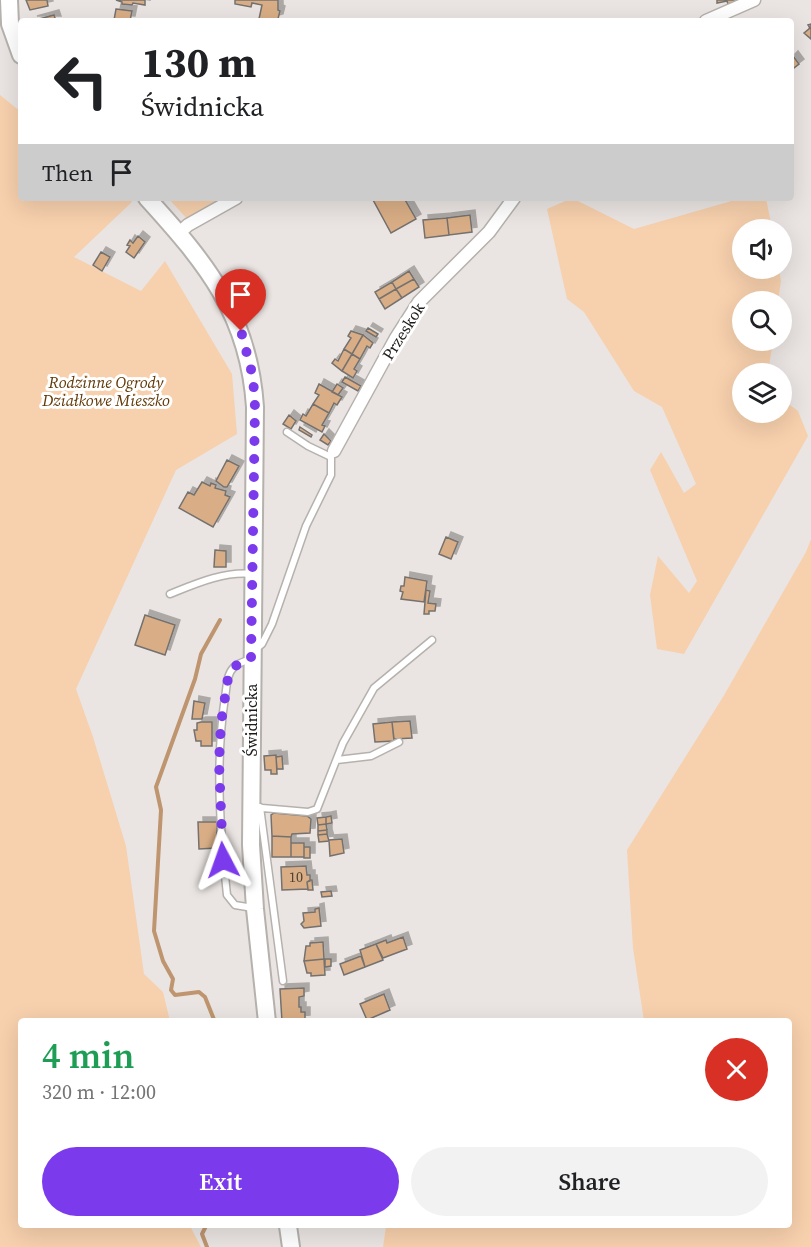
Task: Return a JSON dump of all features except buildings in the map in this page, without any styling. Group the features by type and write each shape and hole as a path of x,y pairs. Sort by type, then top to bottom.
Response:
{"main road":[{"path":"9,0 10,24 18,47"},
{"name":"Świdnicka","path":"150,201 202,262 231,310 241,331 253,377 255,407 251,656 256,807 255,909 267,1018"},
{"path":"288,1228 291,1247"}],"street":[{"path":"713,18 754,0"},
{"path":"179,233 188,225 231,201"},
{"name":"Przeskok","path":"332,454 419,302 489,232 512,201"}],"lane":[{"path":"255,909 235,905 227,895 220,809 219,762 221,723 228,678 235,666 251,656 262,644 272,624 306,526 332,475 332,454 308,446 287,432"},
{"path":"170,594 209,579 242,573 252,574"},
{"path":"283,981 256,807 308,812 317,809 343,743 374,688 432,640"},
{"path":"337,759 371,756 399,742"}],"green space":[{"name":"Rodzinne Ogrody Działkowe Mieszko","path":"0,95 18,110 18,201 132,202 74,257 141,291 165,261 232,374 237,434 176,470 76,689 126,846 144,974 163,992 169,1018 18,1018 18,1228 191,1228 201,1247 0,1247"},
{"path":"171,201 219,201 188,220"},
{"path":"565,201 578,201 634,229 732,201 767,201 770,219 732,219 732,279 781,279 781,281 780,291 732,291 732,351 771,351 770,363 732,363 732,423 792,423 792,406 798,411 808,436 684,654 657,649 650,595 658,556 689,593 697,581 650,470 661,452 684,493 696,484 662,407 634,391 584,312 567,299 547,209"},
{"path":"811,539 811,1247 383,1247 386,1228 792,1228 792,1018 644,1018 633,948 627,850 723,697 806,552"}],"waterway":[{"path":"213,1018 205,997 199,992 175,995 171,990 173,979 163,961 154,931 161,810 156,787 195,679 201,654 220,620"},
{"path":"205,1228 202,1234 207,1247"}],"route":[{"path":"223,860 219,762 221,723 228,678 235,666 251,659 255,407 253,377 241,331"}]}
